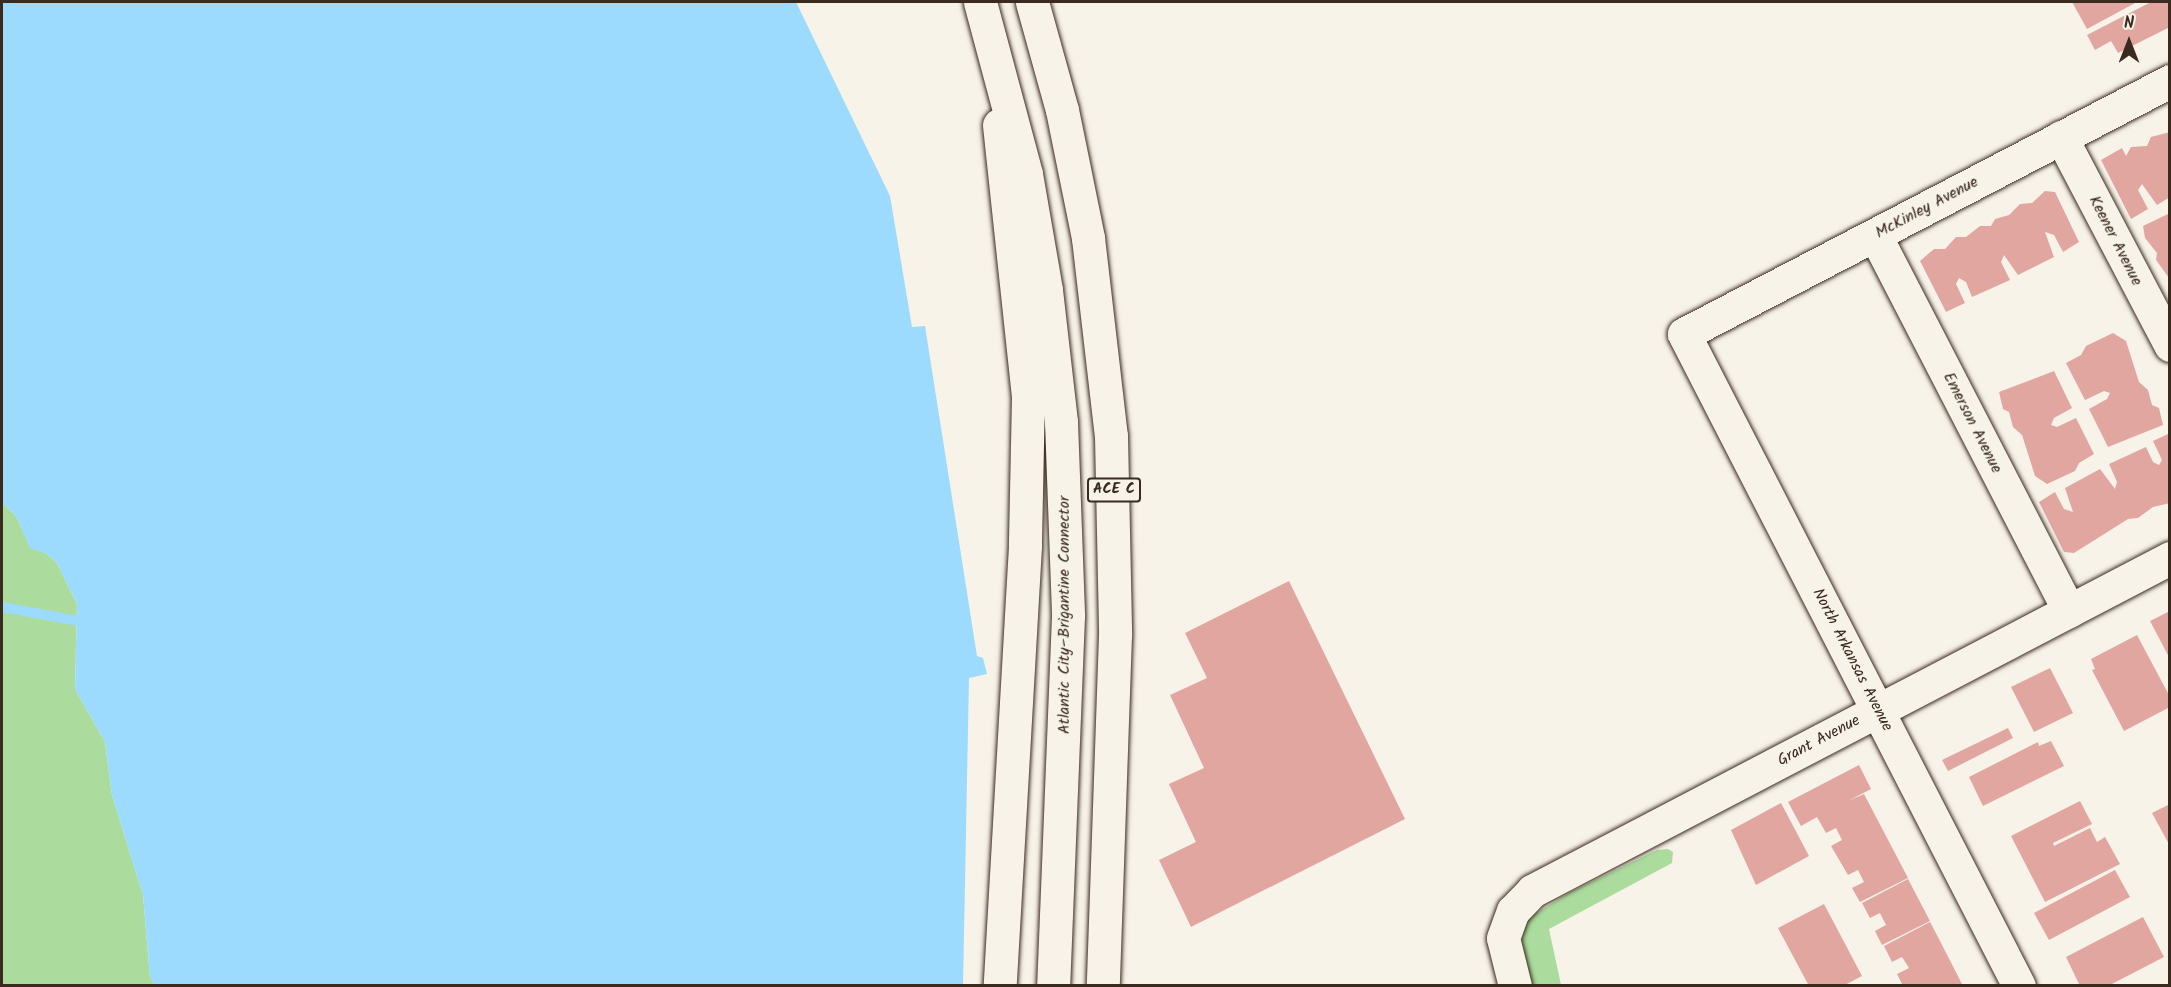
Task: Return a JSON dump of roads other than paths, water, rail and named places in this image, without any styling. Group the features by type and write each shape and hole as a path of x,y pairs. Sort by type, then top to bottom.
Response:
{"main road":[{"name":"Atlantic City–Brigantine Connector","path":"980,2 995,48 1017,132 1038,237 1055,357 1065,476 1068,616 1053,986"},
{"name":"ACE C","path":"1032,2 1062,110 1084,217 1106,369 1112,436 1115,635 1103,986"},
{"path":"995,48 1002,181 1020,303 1028,397 1025,546 1000,986"},
{"name":"McKinley Avenue","path":"1684,334 2169,81"},
{"name":"Keener Avenue","path":"2061,137 2169,345"},
{"name":"Emerson Avenue","path":"1875,235 2069,611"},
{"name":"North Arkansas Avenue","path":"1684,334 2019,986"},
{"name":"Grant Avenue","path":"1515,986 1503,938 1513,911 1532,891 2169,558"}],"water":[{"path":"2,2 796,2 890,196 912,327 925,326 977,656 983,658 987,674 969,678 963,985 155,985 150,977 143,895 112,795 105,742 75,689 77,604 57,563 47,554 30,548 16,516 2,503"}],"waterway":[{"path":"2,607 78,621"}]}
